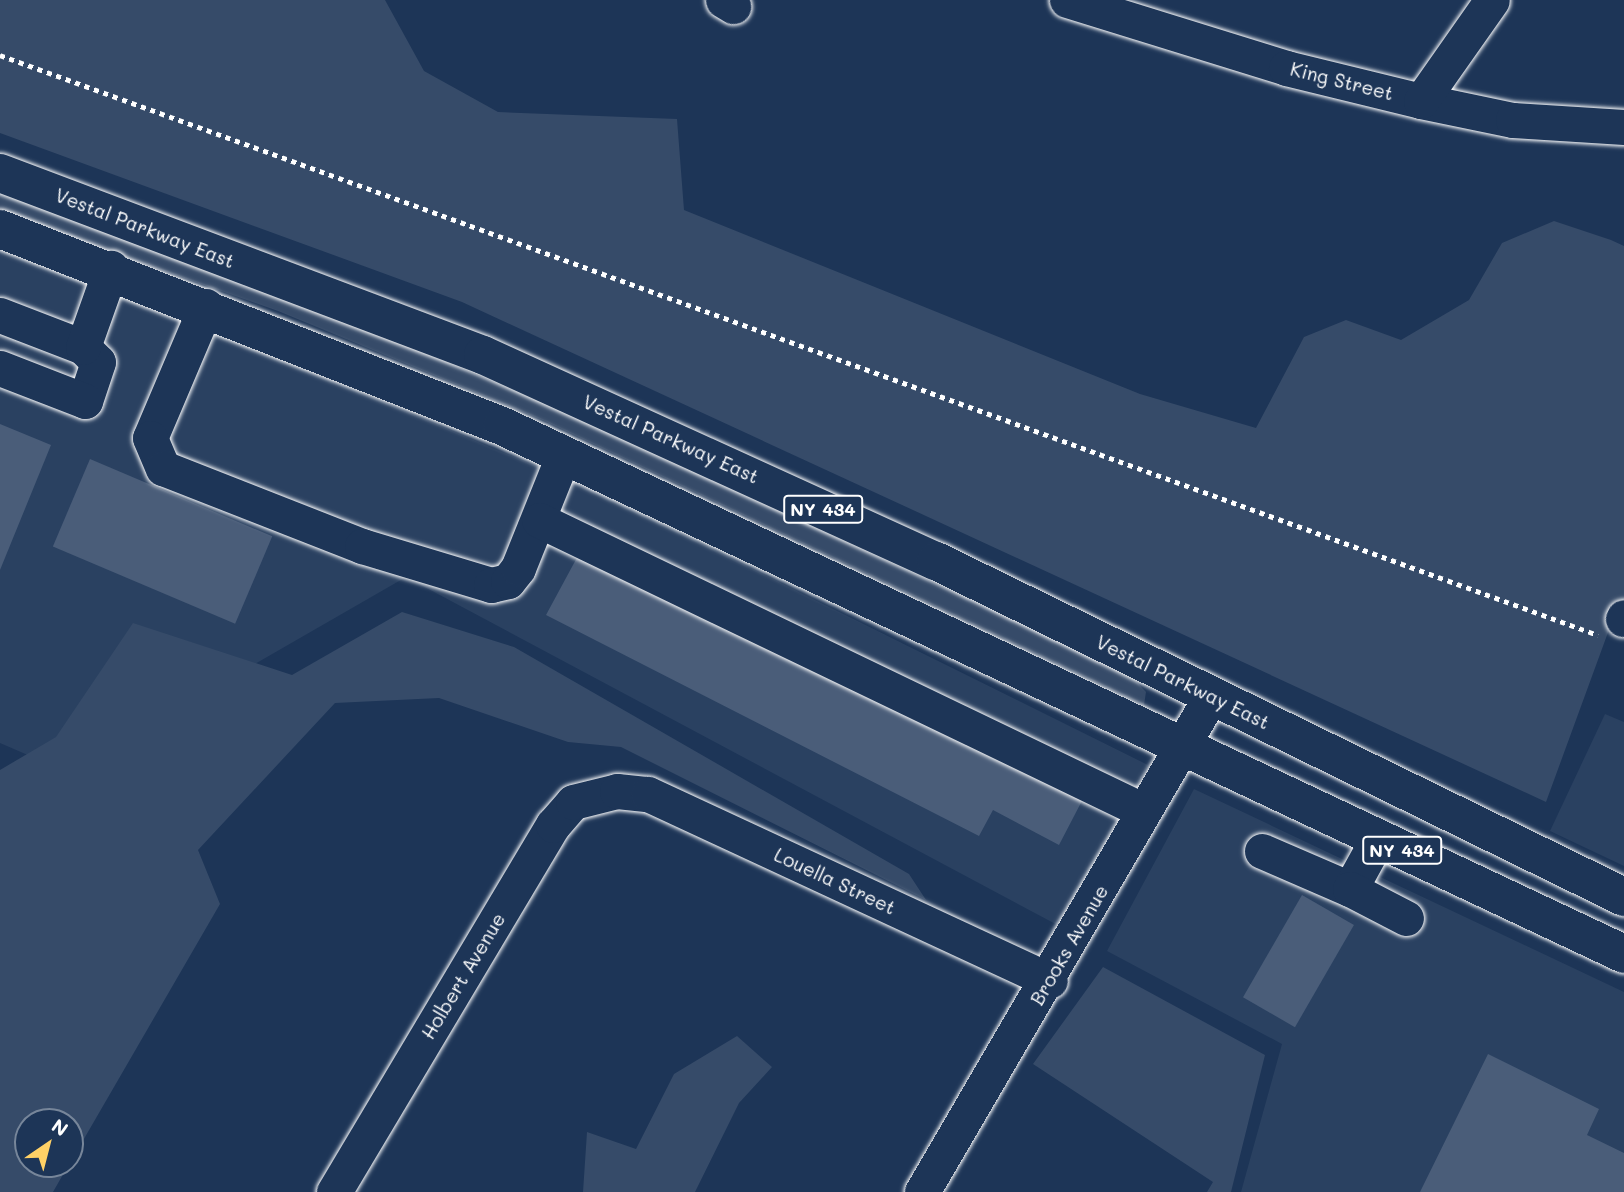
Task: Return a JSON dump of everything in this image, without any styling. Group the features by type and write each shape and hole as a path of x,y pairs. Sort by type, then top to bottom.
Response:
{"main road":[{"name":"Vestal Parkway East","path":"0,173 483,355 936,561 1624,897"},
{"name":"NY 434","path":"0,229 111,268 206,306 564,456 1624,954"}],"street":[{"name":"King Street","path":"1067,0 1235,54 1421,101 1513,120 1624,127"},
{"path":"1421,101 1492,0"},
{"path":"83,347 111,268"},
{"path":"206,306 150,438 163,468 362,546 491,585 508,582 518,568 564,456"},
{"path":"0,315 83,347 98,362 85,401 0,368"},
{"path":"539,520 1144,811"},
{"name":"Brooks Avenue","path":"922,1192 1050,981 1211,696"},
{"name":"Louella Street","path":"617,791 648,794 1050,981"},
{"name":"Holbert Avenue","path":"334,1192 553,825 573,803 617,791"},
{"path":"1350,890 1377,838"},
{"path":"1262,851 1406,918"}],"path":[{"path":"0,55 1616,624"}],"shaded area":[{"path":"0,0 385,0 424,71 498,112 677,119 684,210 1140,394 1256,428 1304,337 1346,320 1401,340 1469,300 1502,243 1554,221 1611,240 1624,246 1624,632 1610,627 1546,802 462,302 0,133"},
{"path":"0,190 341,318 574,416 1128,673 1146,692 1144,705 545,421 278,311 0,213"},
{"path":"0,248 91,279 597,492 1148,765 1063,928 406,577 67,772 0,743"},
{"path":"402,612 514,647 909,874 926,900 621,747 568,742 439,698 335,703 198,850 220,904 84,1139 84,1108 14,1108 14,1178 61,1178 53,1192 0,1192 0,770 56,737 133,623 292,675"},
{"path":"1605,714 1624,722 1624,866 1550,831"},
{"path":"1194,789 1624,992 1624,1192 1241,1192 1282,1044 1107,951"},
{"path":"1103,967 1265,1055 1231,1192 1207,1192 1213,1182 1033,1064"},
{"path":"737,1036 772,1067 739,1103 695,1192 583,1192 587,1132 636,1149 674,1074"}],"building":[{"path":"0,424 51,445 0,570"},
{"path":"90,459 272,536 235,624 53,546"},
{"path":"580,552 1085,795 1059,845 993,810 979,836 546,615"},
{"path":"1302,895 1354,925 1295,1027 1243,997"},
{"path":"1488,1054 1599,1109 1587,1135 1624,1153 1624,1192 1420,1192"}]}
